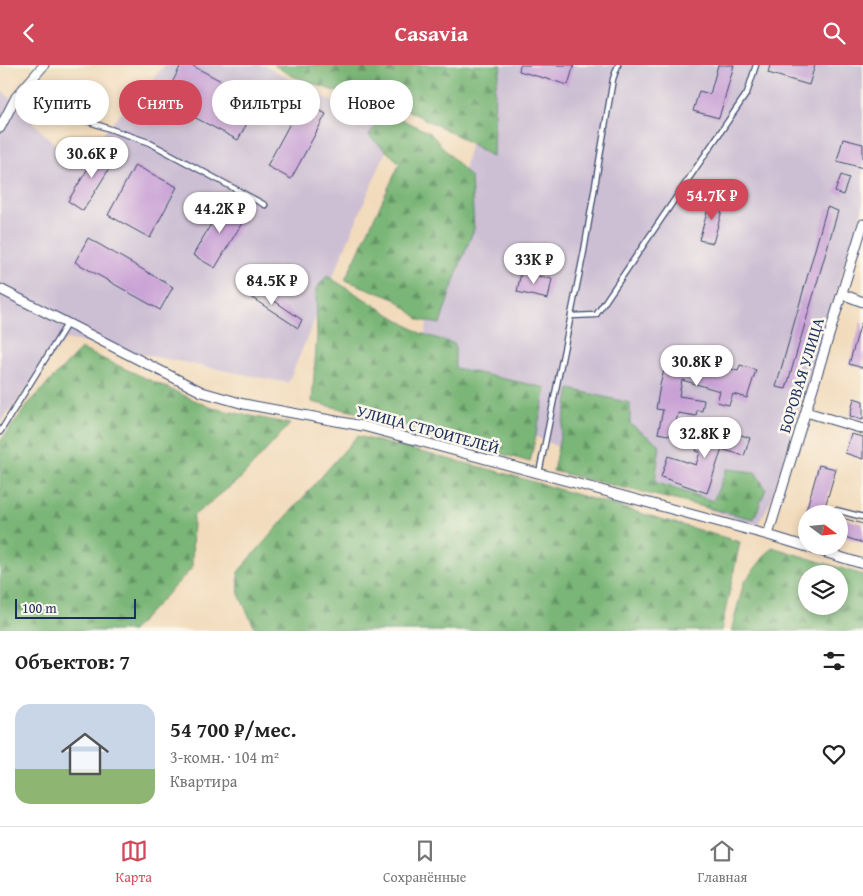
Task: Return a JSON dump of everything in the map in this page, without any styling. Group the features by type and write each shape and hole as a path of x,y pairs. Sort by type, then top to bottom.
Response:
{"street":[{"path":"31,80 44,65"},
{"path":"0,128 15,99"},
{"name":"БОРОВАЯ УЛИЦА","path":"768,535 842,294 862,237 863,224"},
{"name":"УЛИЦА СТРОИТЕЛЕЙ","path":"0,289 202,392 244,404 363,426 798,543"},
{"path":"842,294 863,301"},
{"path":"806,412 863,429"},
{"name":"УЛИЦА СТРОИТЕЛЕЙ","path":"839,555 863,564"}],"lane":[{"path":"539,473 584,251 613,79 618,65"},
{"path":"571,316 596,315 747,93 756,65"},
{"path":"98,125 148,142 265,205"},
{"path":"0,432 67,324"},
{"path":"848,513 863,517"}],"shaded area":[{"path":"165,65 264,65 292,80 212,80 212,125 320,125 320,95 330,100 330,125 376,125 393,134 288,383 66,339 0,423 0,88 15,103 15,125 36,125 75,165 119,116 119,125 202,125 202,80 152,80"},
{"path":"489,65 863,65 863,206 770,503 757,525 657,493 414,380"}],"green space":[{"path":"274,65 502,65 495,87 493,157 460,137 413,113 413,80 330,80 330,90 320,86 320,80 303,80 292,76"},
{"path":"376,125 413,125 430,133 471,178 474,229 440,324 420,320 395,299 345,280 400,163 369,136"},
{"path":"327,276 420,333 455,344 455,368 546,388 530,462 376,417 312,402 317,335 316,289"},
{"path":"81,349 212,408 290,424 241,478 193,516 192,568 132,631 0,631 0,442 29,403"},
{"path":"570,389 630,403 630,424 660,445 655,482 713,501 727,469 755,472 766,489 754,519 553,471"},
{"path":"357,436 496,471 740,542 721,631 256,631 239,594 238,572"},
{"path":"772,547 830,565 798,565 798,615 848,615 848,570 863,575 863,631 731,631 744,582"}],"building":[{"path":"181,65 191,65 219,80 212,80 212,125 246,125 238,140 202,121 202,80 174,80"},
{"path":"520,65 574,65 568,85 519,71"},
{"path":"718,65 734,65 719,118 693,111 699,91 710,94"},
{"path":"770,65 815,65 809,85 768,73"},
{"path":"320,111 326,114 291,179 267,166 289,125 320,125"},
{"path":"843,139 863,144 863,168 837,161"},
{"path":"101,147 117,156 83,211 68,201"},
{"path":"135,165 177,187 150,238 108,215"},
{"path":"841,175 849,178 843,195 835,192"},
{"path":"711,199 724,203 713,243 699,240"},
{"path":"225,200 248,213 215,268 193,255"},
{"path":"827,207 838,211 786,389 776,387"},
{"path":"88,238 173,287 160,310 75,262"},
{"path":"521,272 552,279 548,299 517,292"},
{"path":"250,284 302,320 298,328 243,292"},
{"path":"861,323 863,323 863,368 849,364"},
{"path":"669,352 738,371 740,365 756,370 747,398 733,394 729,405 717,402 720,391 682,380 679,396 704,400 702,411 697,410 696,416 678,413 673,436 658,433 663,410 656,409"},
{"path":"854,398 863,401 863,420 850,416"},
{"path":"711,425 750,438 744,456 722,449 707,493 661,477 668,456 696,465 700,452 696,451 700,440 705,442"},
{"path":"851,434 863,437 863,459 845,453"},
{"path":"819,465 836,469 826,505 808,505"},
{"path":"848,520 863,524 863,543 848,538"}]}
